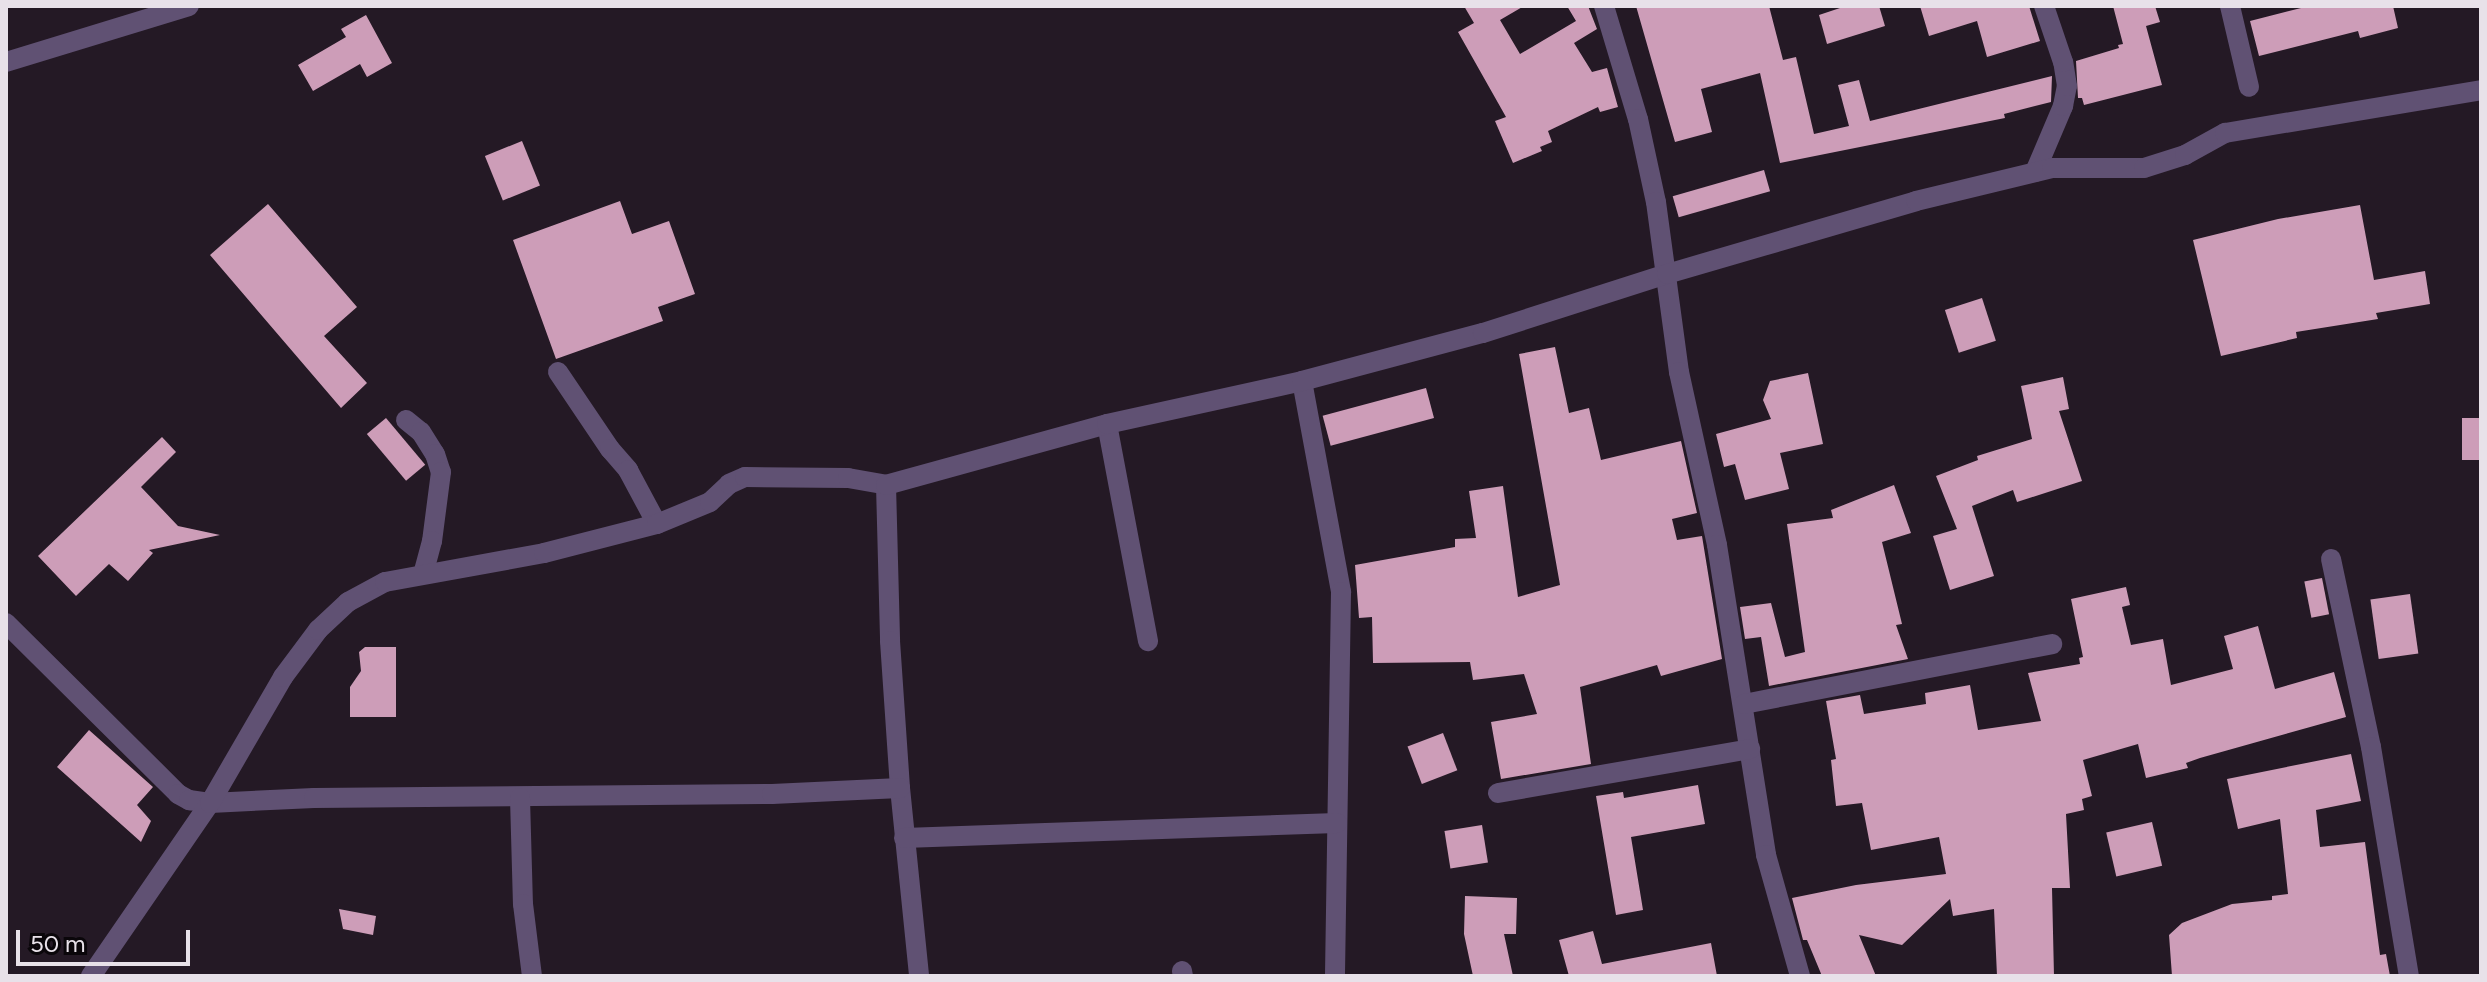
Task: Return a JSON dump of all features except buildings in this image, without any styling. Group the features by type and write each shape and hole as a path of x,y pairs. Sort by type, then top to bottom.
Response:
{"street":[{"path":"6,62 189,6"},
{"path":"1604,6 1638,119 1667,274 1679,372 1717,545 1766,855 1800,976"},
{"path":"2035,172 2063,106 2067,86 2063,62 2044,6"},
{"path":"2230,6 2249,87"},
{"path":"91,976 210,803 283,677 318,630 348,602 385,582 544,553 657,524 710,502 729,484 745,477 848,478 886,485 1107,424 1302,381 1483,333 1667,274 1916,201 2035,172 2094,166 2144,168 2185,155 2225,133 2481,90"},
{"path":"558,372 610,449 628,470 657,524"},
{"path":"1302,381 1341,592 1335,976"},
{"path":"406,420 421,432 435,454 441,472 432,541 423,574"},
{"path":"1107,424 1148,641"},
{"path":"886,485 890,641 904,838 919,976"},
{"path":"2331,559 2371,747 2409,976"},
{"path":"6,623 178,794 210,803 314,798 772,794 900,788"},
{"path":"1744,704 2052,644"},
{"path":"1498,793 1750,749"},
{"path":"520,798 523,904 532,976"},
{"path":"904,838 1337,823"}]}
